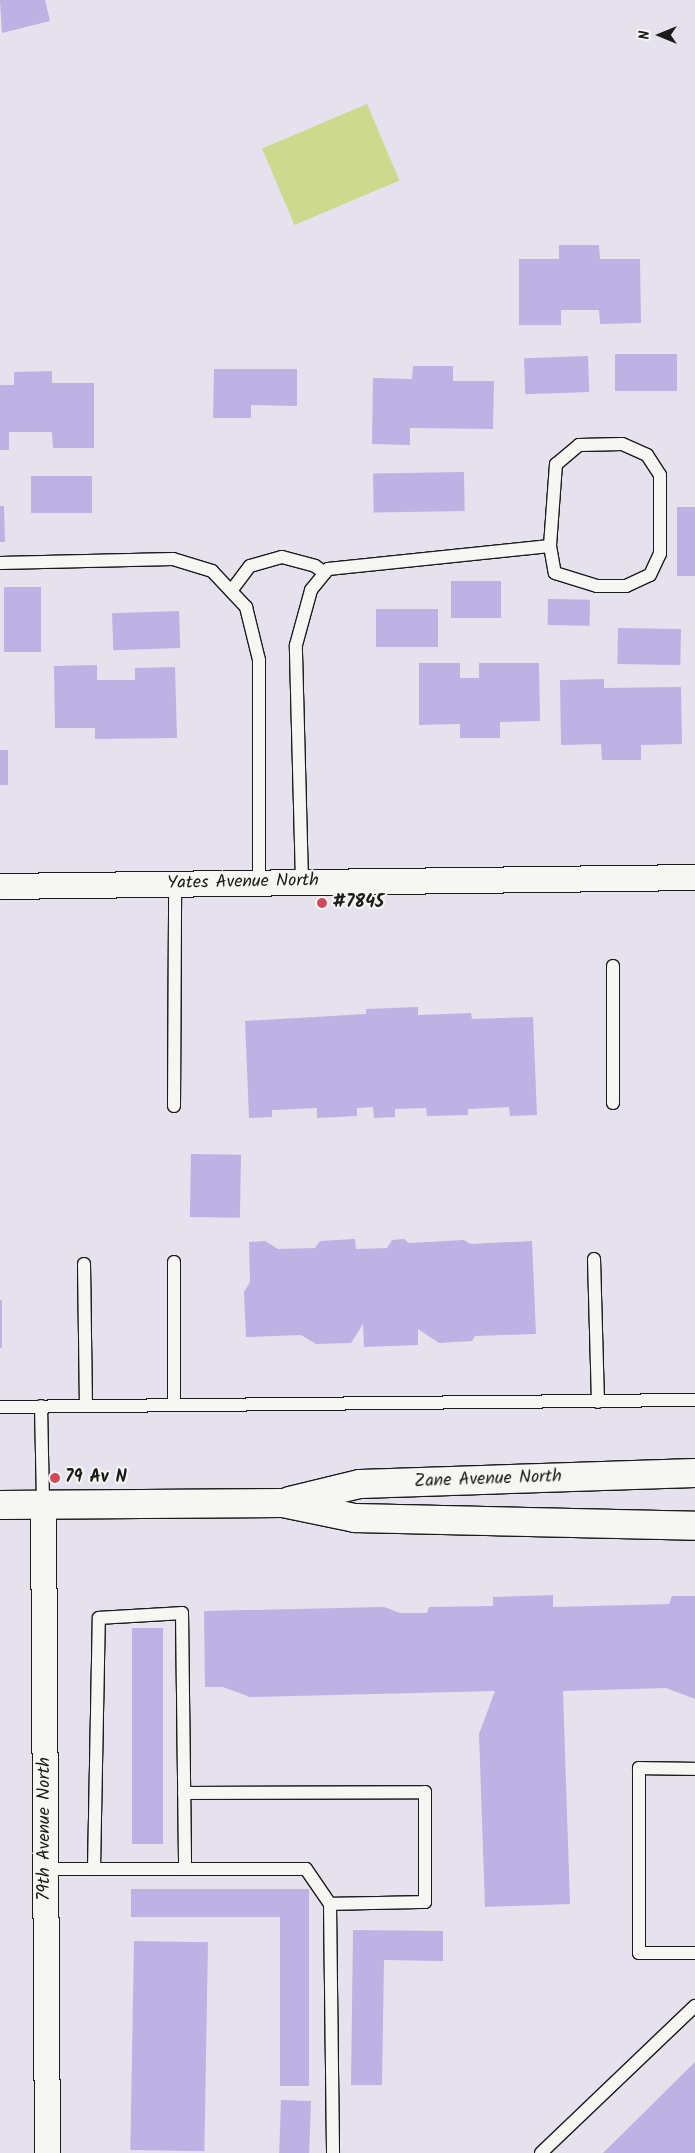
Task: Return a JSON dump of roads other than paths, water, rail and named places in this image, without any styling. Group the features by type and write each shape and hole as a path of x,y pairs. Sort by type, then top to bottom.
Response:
{"main road":[{"name":"Zane Avenue North","path":"283,1503 360,1484 695,1473"},
{"name":"Zane Avenue North","path":"0,1505 283,1503 355,1518 695,1526"}],"street":[{"name":"Yates Avenue North","path":"0,886 695,877"},
{"name":"79th Avenue North","path":"43,1505 47,2153"}],"lane":[{"path":"622,444 646,455 660,475 662,512 660,554 650,575 626,586 597,586 555,574 550,546 556,464 579,445 622,444"},
{"path":"302,882 296,646 312,590 328,570 550,546"},
{"path":"231,591 250,566 282,557 314,566 325,574"},
{"path":"0,563 173,559 212,571 246,607 259,660 259,883"},
{"path":"174,1106 175,884"},
{"path":"613,966 613,1103"},
{"path":"594,1259 598,1402"},
{"path":"174,1262 174,1404"},
{"path":"84,1264 86,1405"},
{"path":"0,1407 695,1400"},
{"path":"40,1406 43,1505"},
{"path":"94,1869 98,1618 182,1613 185,1868"},
{"path":"695,1768 639,1768 639,1953 695,1953"},
{"path":"184,1793 425,1792 425,1902 330,1904"},
{"path":"45,1870 306,1869 330,1904 333,2153"},
{"path":"541,2153 695,2006"}],"place":[{"name":"#7845","path":"322,903"},
{"name":"79 Av N","path":"55,1478"}]}
